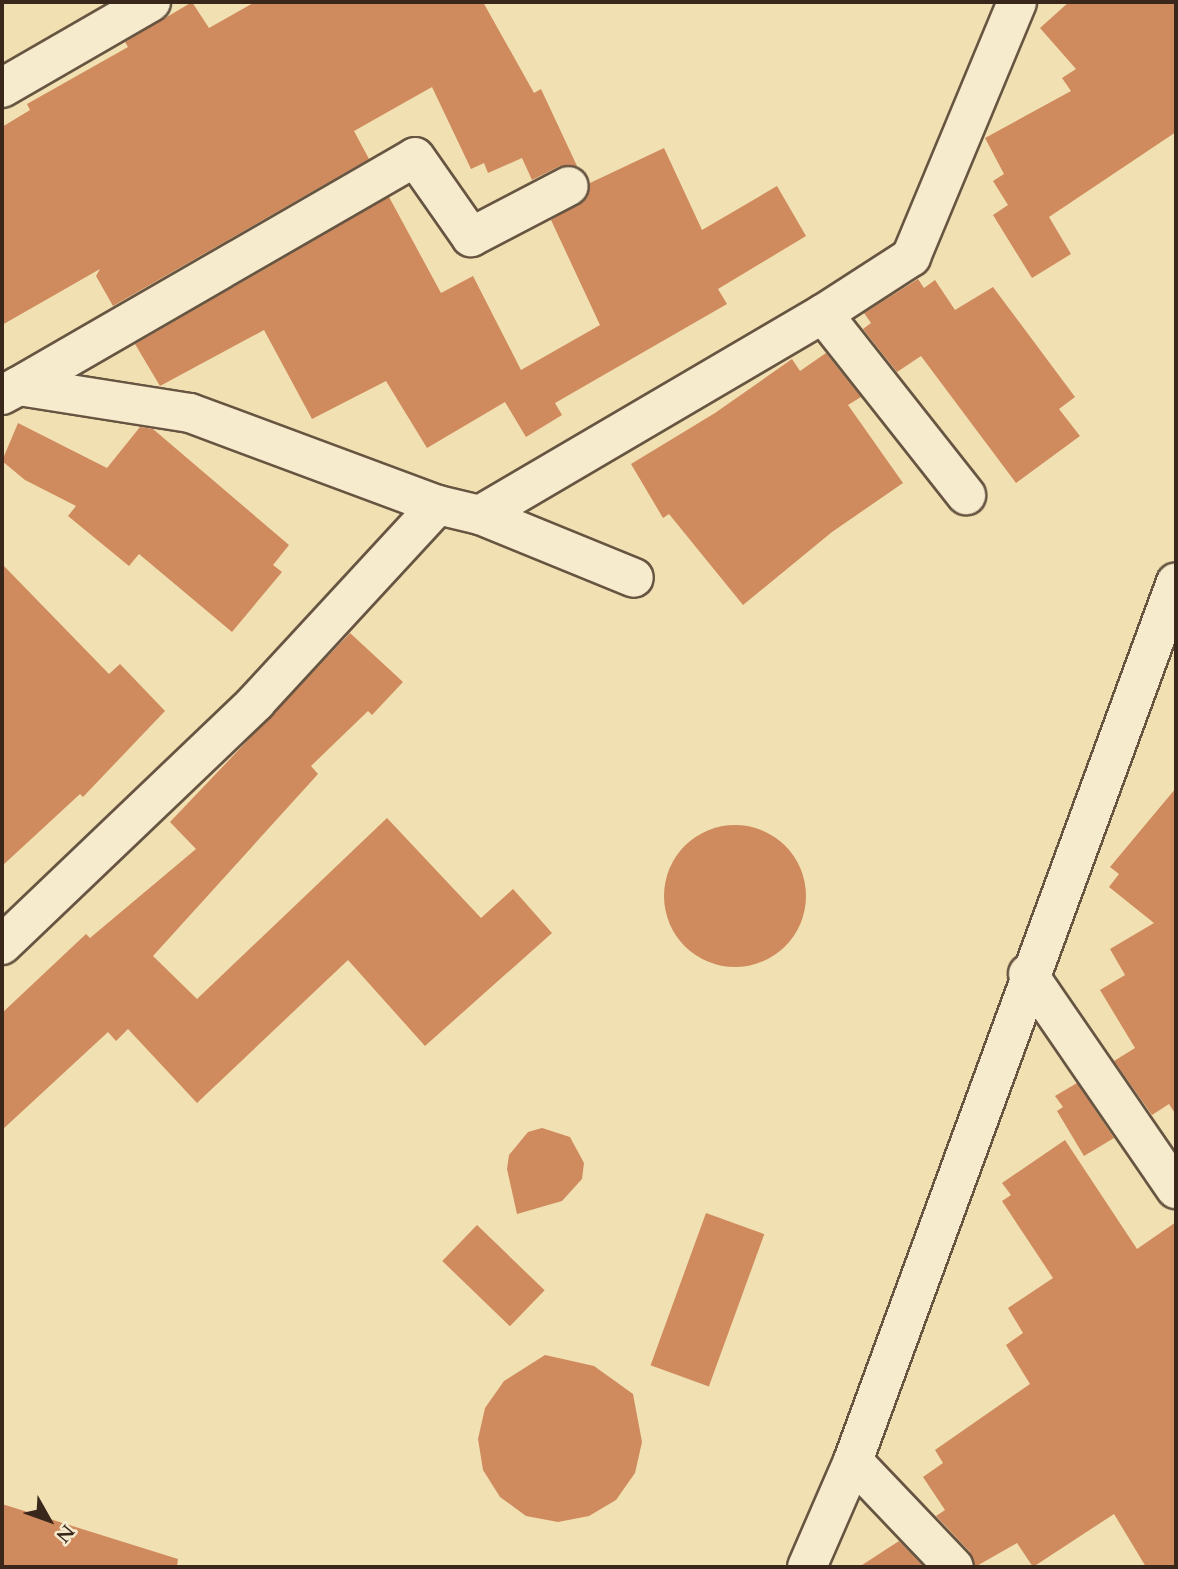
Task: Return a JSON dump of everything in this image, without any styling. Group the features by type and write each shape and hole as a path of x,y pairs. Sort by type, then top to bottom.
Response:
{"street":[{"path":"2,88 151,2"},
{"path":"480,515 823,314 911,257 1017,2"},
{"path":"10,391 415,157 471,237 569,186"},
{"path":"823,314 966,495"},
{"path":"10,391 190,413 438,505 480,515 635,578"},
{"path":"2,945 257,702 438,505"},
{"path":"807,1567 853,1461 1028,974 1176,582"},
{"path":"1028,974 1176,1189"},
{"path":"853,1461 954,1567"}],"building":[{"path":"192,2 209,28 255,2 483,2 534,93 541,89 577,166 560,166 532,180 522,158 488,173 484,163 471,169 432,87 354,131 369,159 113,306 96,276 100,269 2,325 2,127 30,110 27,104 128,47 125,42"},
{"path":"1069,2 1176,2 1176,132 1049,217 1071,254 1032,278 993,215 1008,205 993,181 1004,174 985,138 1071,91 1062,78 1076,69 1040,28"},
{"path":"664,148 702,230 777,186 806,236 718,289 727,304 555,403 562,415 526,437 505,402 427,448 386,381 312,419 264,330 160,386 135,344 389,197 441,293 473,276 521,370 600,325 551,220 587,198 590,183"},
{"path":"918,279 924,288 935,280 955,310 993,287 1075,397 1059,409 1080,436 1016,483 921,356 897,372 863,329 871,323 864,313"},
{"path":"826,353 861,397 848,405 903,483 832,532 743,605 669,514 663,518 631,464 715,413 792,359 800,371"},
{"path":"18,423 107,468 140,427 153,429 289,545 273,565 282,572 232,632 139,554 129,566 68,516 76,506 25,480 2,461"},
{"path":"2,564 109,674 120,664 165,711 83,797 80,794 2,866"},
{"path":"350,633 403,682 372,715 368,711 311,766 318,774 153,956 197,999 387,818 481,918 513,889 552,933 425,1046 348,960 197,1103 128,1029 116,1041 108,1032 2,1130 2,1013 86,934 90,938 196,849 170,822"},
{"path":"1176,788 1176,1115 1169,1104 1152,1115 1114,1061 1135,1048 1100,990 1125,975 1110,949 1154,923 1109,887 1119,874 1110,867"},
{"path":"735,825 762,831 785,846 800,869 806,896 800,923 785,946 762,961 735,967 708,961 685,946 670,923 664,896 670,869 685,846 708,831"},
{"path":"1077,1083 1114,1138 1084,1156 1057,1111 1063,1107 1055,1096"},
{"path":"542,1128 570,1137 584,1163 582,1179 562,1201 517,1214 507,1169 509,1155 528,1132"},
{"path":"1065,1140 1137,1249 1176,1222 1176,1567 1146,1567 1114,1514 1033,1567 1017,1543 975,1567 970,1552 936,1516 945,1510 923,1477 943,1463 935,1450 1030,1384 1006,1345 1023,1333 1008,1308 1053,1278 1002,1201 1011,1195 1002,1183"},
{"path":"706,1213 764,1234 709,1386 651,1365"},
{"path":"477,1225 545,1290 510,1326 442,1261"},
{"path":"545,1355 594,1366 633,1394 642,1442 635,1473 616,1500 589,1516 558,1522 526,1516 500,1497 483,1470 478,1439 485,1408 504,1381"},
{"path":"2,1504 178,1559 177,1567 2,1567"},
{"path":"899,1541 924,1567 859,1567"}]}
